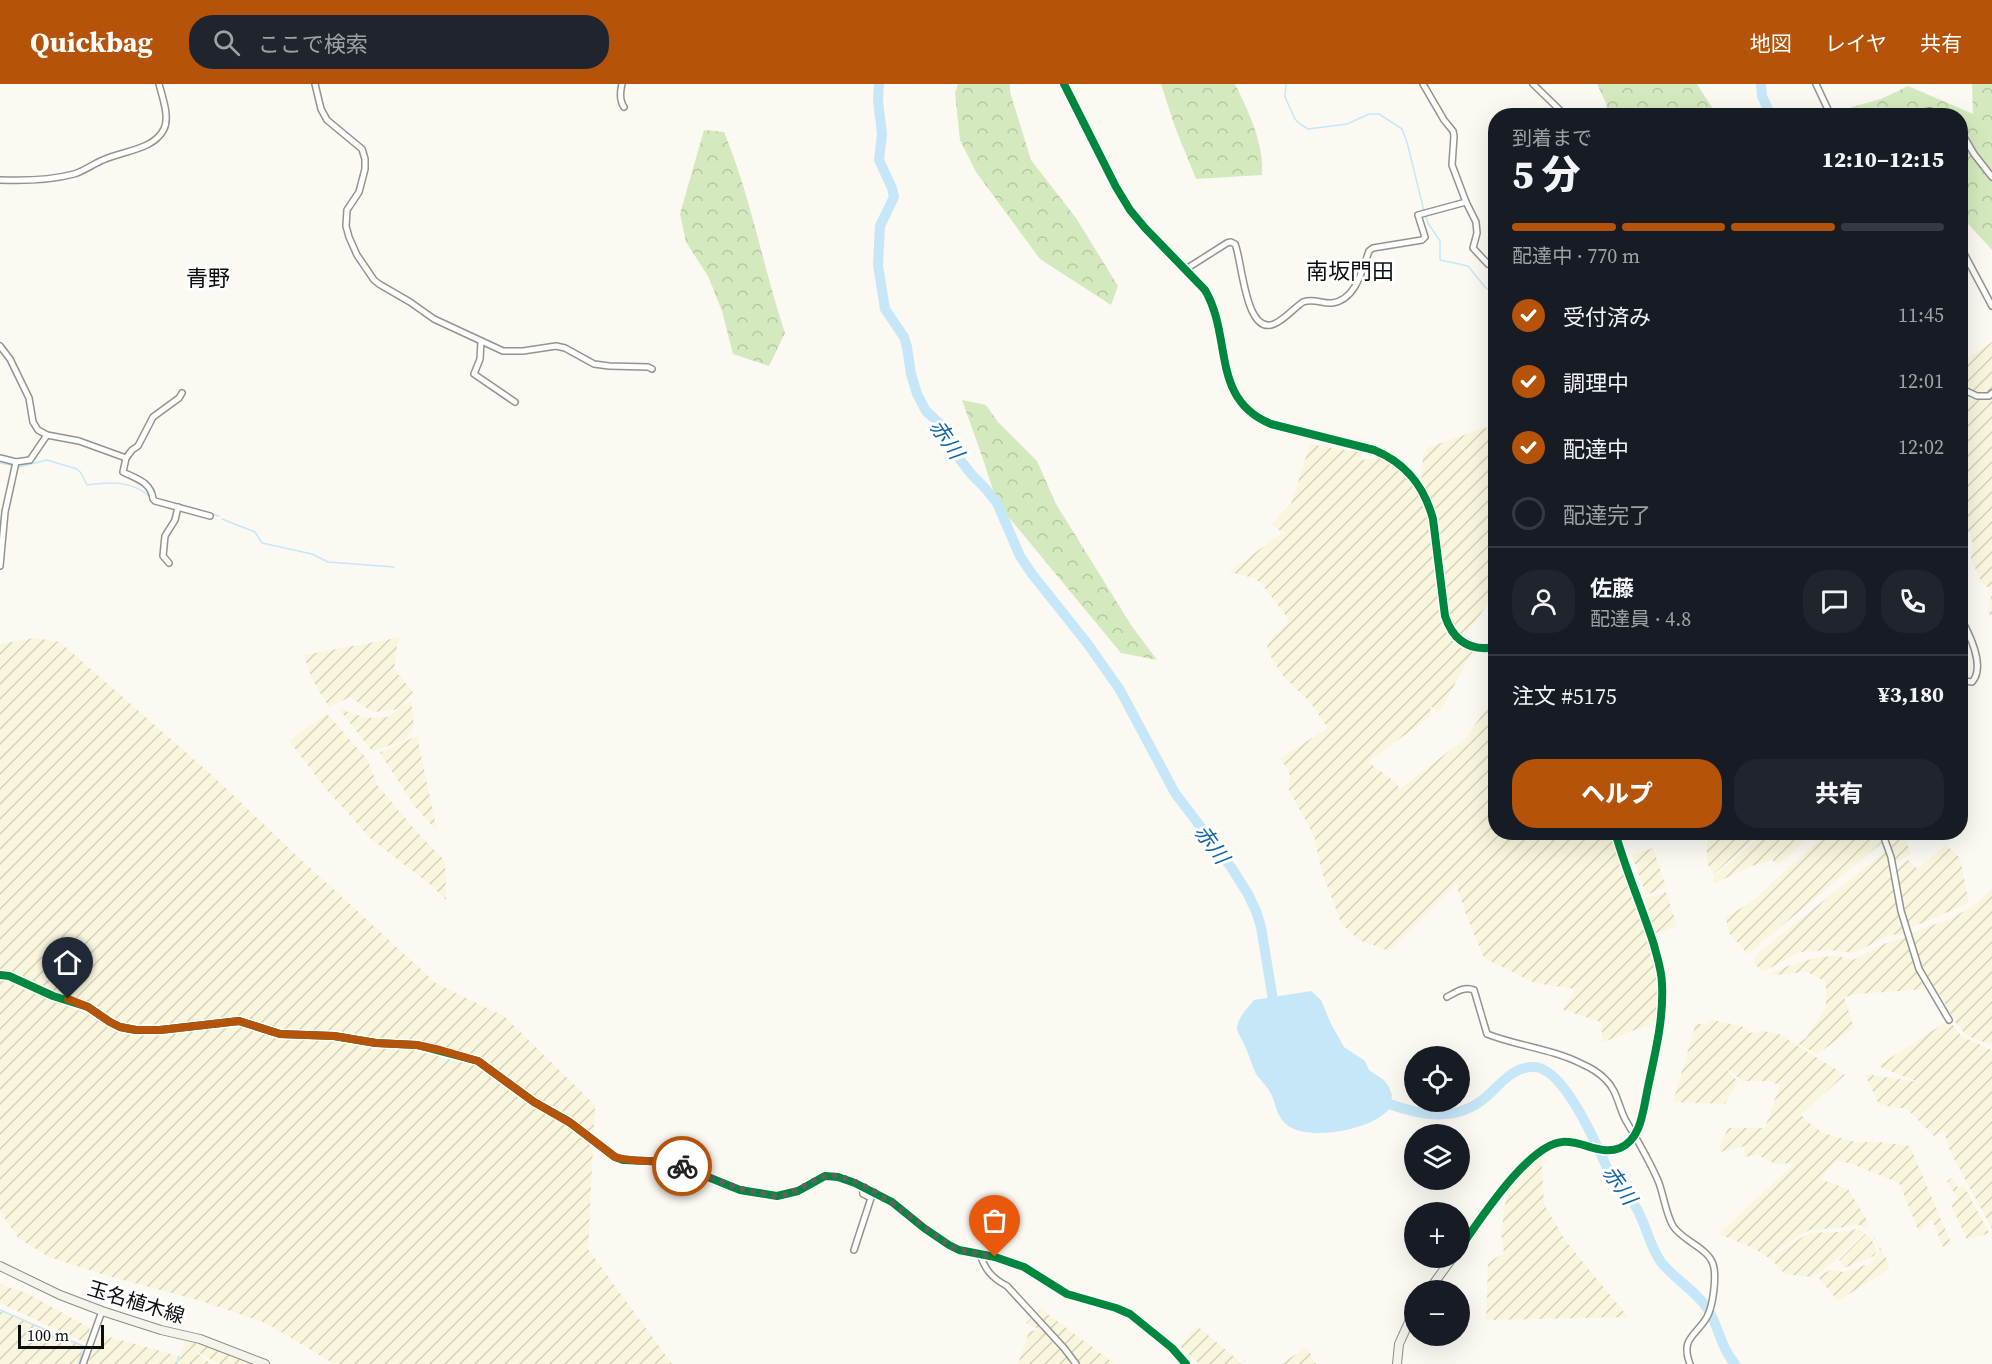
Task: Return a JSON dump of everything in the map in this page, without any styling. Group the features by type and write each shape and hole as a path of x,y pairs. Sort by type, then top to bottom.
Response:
{"street":[{"path":"0,180 24,180 73,174 111,156 149,143 163,132 166,124 159,84"},
{"path":"315,84 321,109 327,120 362,149 365,169 359,192 347,210 346,216 349,237 357,255 374,280 434,320 509,352 556,346 565,348 594,364 652,369"},
{"path":"622,84 620,93 624,107"},
{"path":"1064,84 1130,210 1205,290 1212,301 1219,321 1230,383 1238,400 1253,415 1271,424 1374,450 1396,461 1413,477 1426,498 1433,519 1445,616 1449,627 1454,635 1469,645 1488,647"},
{"path":"1423,84 1444,120 1453,130 1452,165 1476,222 1477,231 1473,248 1488,264"},
{"path":"1533,84 1558,108"},
{"path":"1816,84 1828,108"},
{"path":"1968,144 1992,177"},
{"path":"1186,269 1227,243 1235,244 1248,303 1261,323 1268,326 1276,324 1303,302 1309,300 1332,303 1343,298 1356,285 1372,248 1415,242 1425,237 1418,215 1466,202"},
{"path":"1968,260 1990,298 1992,306"},
{"path":"481,342 480,359 474,374 515,402"},
{"path":"0,346 10,359 29,398 33,422 38,430 47,435 79,441 126,458"},
{"path":"1968,392 1977,396 1989,396 1992,393"},
{"path":"182,393 179,398 153,417 138,446 126,458 123,472 147,484 152,489 153,497 159,503 210,516"},
{"path":"0,458 16,462 30,460 47,435"},
{"path":"0,566 5,512 16,462"},
{"path":"169,562 163,556 165,536 175,520 178,507"},
{"path":"1968,636 1975,652 1978,669 1972,682 1968,681"},
{"path":"1470,1234 1508,1183 1532,1159 1551,1145 1571,1142 1600,1150 1614,1150 1627,1144 1641,1122 1662,1013 1662,983 1649,930 1618,840"},
{"path":"1885,840 1901,911 1919,969 1949,1020"},
{"path":"0,975 9,976 53,996 88,1007 120,1027 136,1030 160,1030 239,1021 280,1034 334,1036 376,1043 417,1045 478,1061 534,1102 572,1124 615,1157 623,1160 671,1162 740,1190 777,1196 798,1191 830,1175 838,1177 862,1186 892,1202 959,1250 1023,1267 1067,1294 1130,1314 1172,1348 1186,1364"},
{"path":"1447,997 1462,989 1474,990 1487,1034 1582,1064 1605,1078 1616,1095 1625,1118 1658,1180 1673,1226 1707,1256 1714,1268 1709,1312 1688,1339 1687,1356 1690,1364"},
{"path":"854,1250 871,1198 863,1194 862,1186"},
{"path":"980,1254 984,1268 997,1281 1007,1286 1076,1364"},
{"name":"玉名植木線","path":"0,1266 102,1311 161,1330 200,1339 265,1364"},
{"path":"83,1364 102,1311"},
{"path":"1397,1364 1398,1344 1404,1332"}],"shaded area":[{"path":"1992,342 1992,591 1981,581 1971,559 1973,544 1968,532 1968,358"},
{"path":"1488,428 1488,604 1461,641 1475,647 1439,713 1429,705 1432,715 1368,762 1394,781 1400,789 1466,738 1488,706 1488,840 1618,840 1662,983 1661,1020 1603,1042 1601,1022 1563,1010 1575,989 1535,983 1484,958 1456,884 1389,951 1359,940 1341,923 1322,872 1314,836 1288,788 1290,776 1280,758 1328,728 1309,701 1284,677 1272,659 1267,646 1272,637 1288,623 1287,617 1261,583 1254,578 1229,572 1282,533 1292,538 1271,525 1291,504 1310,444 1362,453 1361,460 1390,457 1421,487 1423,455 1427,448"},
{"path":"1992,591 1992,617 1988,613"},
{"path":"402,637 397,645 394,669 413,692 402,706 411,701 414,727 405,740 372,751 339,709 367,718 388,717 399,709 373,712 350,697 329,707 312,679 304,655"},
{"path":"34,638 60,642 213,776 437,984 504,1016 595,1105 588,1249 672,1364 334,1364 266,1323 201,1301 108,1276 49,1257 18,1238 0,1211 0,644"},
{"path":"327,714 367,759 378,786 445,861 446,900 431,885 371,839 327,790 289,741"},
{"path":"417,736 437,831 416,808 380,753"},
{"path":"1707,840 1752,840 1714,874 1707,863"},
{"path":"1756,840 1806,840 1778,865 1772,860 1752,866 1713,884 1714,877"},
{"path":"1819,840 1882,840 1883,842 1748,954 1728,932 1726,917 1750,903"},
{"path":"1888,840 1906,840 1911,854 1895,863"},
{"path":"1946,845 1960,858 1969,903 1910,928 1902,904 1895,869 1908,860 1917,869"},
{"path":"1653,848 1666,887 1646,895 1632,855"},
{"path":"1886,851 1903,934 1889,935 1854,953 1829,950 1800,952 1762,972 1753,961 1759,952"},
{"path":"1992,888 1992,1045 1967,1036 1956,1023 1940,995 1924,974 1911,933 1952,918 1973,906"},
{"path":"1666,892 1677,926 1656,933 1645,899"},
{"path":"1906,936 1926,989 1844,997 1854,1028 1817,1054 1798,1044 1806,1038 1826,1008 1826,982 1806,971 1768,975 1818,957 1838,956 1853,960"},
{"path":"1712,1020 1741,1026 1749,1033 1763,1031 1779,1034 1845,1075 1801,1114 1805,1120 1823,1133 1855,1142 1910,1146 1951,1243 1943,1247 1932,1219 1919,1232 1899,1183 1850,1163 1836,1161 1820,1179 1848,1189 1868,1222 1866,1228 1857,1224 1809,1230 1775,1251 1772,1257 1809,1233 1859,1229 1864,1233 1830,1265 1813,1277 1785,1274 1771,1259 1751,1247 1719,1234 1795,1163 1775,1164 1758,1155 1744,1157 1745,1146 1720,1152 1719,1149 1728,1128 1765,1128 1780,1085 1768,1081 1742,1081 1724,1066 1738,1082 1725,1104 1673,1102 1696,1023 1705,1025"},
{"path":"1949,1020 1961,1036 1992,1050 1992,1229 1950,1151 1944,1131 1934,1136 1907,1109 1879,1105 1865,1074 1918,1082 1878,1066"},
{"path":"1541,1152 1544,1204 1565,1240 1628,1317 1486,1320 1488,1263 1504,1253 1501,1234 1508,1183"},
{"path":"1952,1178 1959,1189 1964,1186 1989,1233 1967,1240 1951,1204 1958,1199 1947,1181"},
{"path":"1870,1230 1887,1260 1889,1269 1838,1301 1818,1277 1830,1270 1843,1272 1872,1263 1880,1250"},
{"path":"1865,1234 1870,1237 1877,1250 1874,1256 1844,1268 1839,1260"},
{"path":"0,1284 26,1293 90,1328 86,1343 0,1303"},
{"path":"0,1309 83,1346 79,1364 0,1364"},
{"path":"1041,1309 1115,1364 1018,1364 1029,1332 1039,1329 1026,1323"},
{"path":"1197,1326 1241,1364 1199,1364 1180,1346"},
{"path":"102,1335 179,1356 177,1364 87,1364"},
{"path":"186,1338 257,1364 218,1364 191,1348 211,1364 178,1364"},
{"path":"1307,1347 1316,1364 1281,1364"}],"green space":[{"path":"958,84 1010,84 1010,92 1031,160 1076,218 1118,286 1111,305 1040,259 976,172 960,140 955,93"},
{"path":"1161,84 1235,84 1258,140 1262,175 1196,179"},
{"path":"1597,84 1697,84 1712,108 1607,108"},
{"path":"1972,84 1992,84 1992,250 1968,224 1968,112 1973,114"},
{"path":"1908,86 1959,108 1851,108 1881,99"},
{"path":"704,130 724,132 742,182 785,333 769,366 733,354 722,311 708,276 686,242 680,214"},
{"path":"962,400 986,405 998,422 1037,461 1056,504 1131,625 1157,660 1121,653 997,503"}],"water":[{"path":"1311,991 1321,1000 1344,1047 1365,1061 1369,1070 1384,1080 1392,1095 1390,1108 1382,1116 1356,1128 1310,1133 1287,1125 1280,1117 1270,1092 1256,1074 1238,1031 1238,1023 1254,1000"}],"waterway":[{"name":"赤川","path":"879,84 878,101 882,134 879,160 894,197 880,226 878,265 885,309 904,337 917,394 926,411 940,424 958,457 997,503 1020,556 1120,690 1175,793 1231,867 1248,894 1261,927 1273,1000 1278,1010"},
{"path":"1286,84 1285,97 1295,119 1308,129 1347,124 1369,114 1379,114 1402,129 1424,211"},
{"path":"1761,84 1762,96 1767,108"},
{"path":"1426,216 1440,241 1440,260 1468,266 1488,289"},
{"path":"19,467 47,460 77,469 87,485 120,483 135,487 149,496"},
{"path":"0,463 11,465"},
{"path":"174,503 219,516"},
{"path":"222,519 255,532 262,543 312,554 328,562 394,567"},
{"name":"赤川","path":"1379,1100 1420,1113 1447,1114 1474,1106 1520,1069 1535,1067 1546,1071 1558,1081 1579,1111 1612,1177 1638,1211 1657,1256 1704,1304 1726,1351 1735,1364"},
{"path":"0,1310 83,1346 79,1364"},
{"path":"177,1364 179,1356"}],"cycle path":[{"path":"1064,84 1130,210 1205,290 1219,328 1231,383 1239,399 1252,413 1271,424 1374,450 1404,469 1419,486 1433,519 1445,616 1448,624 1463,642 1478,648 1488,648"},
{"path":"1470,1234 1520,1169 1549,1146 1569,1142 1613,1150 1627,1144 1640,1124 1660,1025 1662,979 1654,945 1617,840"},
{"path":"0,975 9,976 53,996 88,1007 120,1027 136,1030 160,1030 239,1021 280,1034 334,1036 376,1043 417,1045 478,1061 534,1102 568,1121 615,1157 623,1160 671,1162 740,1190 777,1196 798,1191 825,1176 838,1177 892,1202 924,1228 959,1250 995,1257 1024,1267 1067,1294 1130,1314 1172,1348 1186,1364"}],"way so far":[{"path":"682,1166 740,1190 777,1196 798,1191 825,1176 838,1177 892,1202 949,1245 959,1250 995,1257"}],"district":[{"name":"南坂門田","path":"1350,271"},
{"name":"青野","path":"208,278"}],"route":[{"path":"68,999 88,1007 120,1027 136,1030 160,1030 239,1021 280,1034 317,1034 376,1043 417,1045 440,1050 478,1061 534,1102 572,1124 615,1157 623,1160 671,1162 682,1166"}]}
